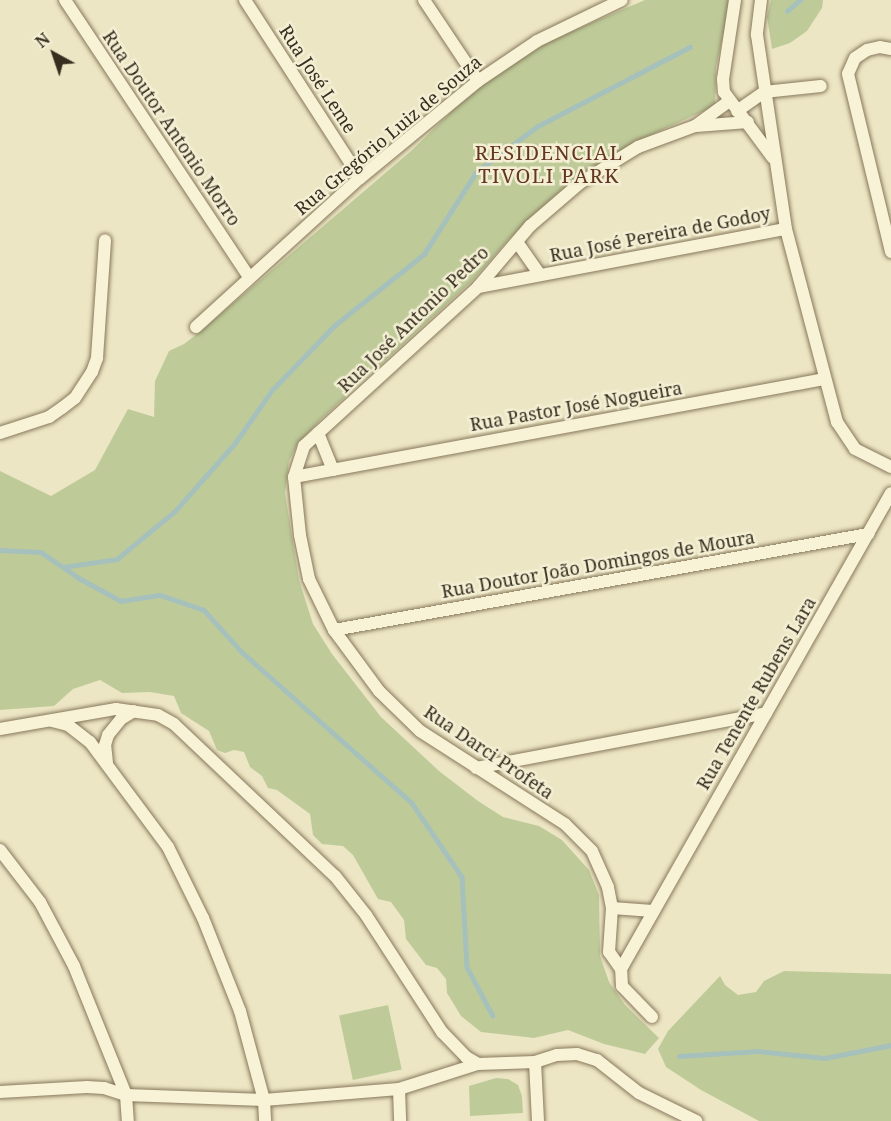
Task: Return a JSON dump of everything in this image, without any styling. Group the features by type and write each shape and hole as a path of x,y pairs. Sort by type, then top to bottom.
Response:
{"street":[{"name":"Rua Doutor Antonio Morro","path":"64,0 249,277"},
{"name":"Rua José Leme","path":"245,0 360,178"},
{"path":"424,0 478,81"},
{"path":"735,0 723,79 724,92 775,162"},
{"path":"761,0 757,35 786,229 825,379 837,422 855,449 891,467"},
{"name":"Rua Gregório Luiz de Souza","path":"196,327 360,178 478,81 537,41 616,1"},
{"path":"891,49 880,47 867,50 855,58 848,74 891,252"},
{"name":"Rua José Antonio Pedro","path":"294,477 304,446 478,286 530,226 580,183 638,147 694,126 764,92 821,86"},
{"name":"Rua José Antonio Pedro","path":"694,126 748,122"},
{"name":"Rua José Pereira de Godoy","path":"478,286 786,229"},
{"path":"0,433 49,417 75,398 92,372 98,348 105,240"},
{"name":"Rua José Pereira de Godoy","path":"517,242 540,275"},
{"name":"Rua Pastor José Nogueira","path":"294,477 825,379"},
{"path":"318,433 333,470"},
{"name":"Rua Darci Profeta","path":"294,477 300,535 309,579 334,630 387,699 420,730 566,824 592,851 608,887 612,908 609,952 621,969 622,986 652,1017"},
{"name":"Rua Tenente Rubens Lara","path":"621,969 891,493"},
{"name":"Rua Doutor João Domingos de Moura","path":"334,630 867,534"},
{"path":"0,729 116,709 158,716 174,724 335,876 366,915 442,1032 466,1057 478,1064"},
{"path":"108,765 105,746 108,735 121,719 134,711"},
{"path":"476,768 766,713"},
{"path":"52,721 79,732 108,765 168,847 202,918 240,1011 264,1100 265,1121"},
{"path":"0,850 40,902 74,966 126,1095 128,1121"},
{"path":"612,908 653,911"},
{"path":"0,1092 87,1087 104,1088 126,1095 264,1100 399,1089 478,1064 535,1062 557,1055 577,1054 597,1060 639,1093 696,1121"},
{"path":"535,1062 538,1121"},
{"path":"399,1089 400,1121"},
{"path":"674,1109 689,1121"}],"green space":[{"path":"645,0 731,0 716,67 715,106 637,141 576,178 550,200 509,239 471,282 320,420 297,445 289,461 285,493 299,580 313,624 332,654 381,717 439,771 478,801 503,817 539,826 562,840 589,870 599,895 600,956 609,982 625,1005 659,1038 645,1054 604,1044 568,1030 534,1038 481,1032 461,1016 447,993 446,979 437,968 426,965 406,939 404,920 391,902 378,899 353,855 343,846 322,844 313,835 310,814 277,790 268,788 262,776 250,767 244,752 234,750 225,753 217,750 209,731 181,713 174,696 150,692 122,693 100,680 73,689 54,706 0,710 0,471 51,496 95,470 128,409 154,417 155,381 169,351 184,344 202,330 411,151 469,95 505,68 542,44"},
{"path":"771,0 823,0 822,8 807,31 790,43 772,49 767,17"},
{"path":"784,971 891,974 891,1121 759,1121 701,1090 666,1067 658,1049 668,1031 720,976 725,985 738,995 756,992 764,981"},
{"path":"388,1005 402,1070 353,1080 339,1015"},
{"path":"496,1078 508,1079 518,1085 522,1096 523,1113 470,1116 469,1086"}],"waterway":[{"path":"787,11 800,0"},
{"path":"63,567 117,559 175,511 235,443 272,390 335,325 424,254 476,172 538,126 690,47"},
{"path":"0,550 41,552 79,578 121,601 160,595 204,610 242,652 412,803 462,877 467,967 493,1016"},
{"path":"679,1056 758,1051 825,1058 891,1045"}],"district":[{"name":"RESIDENCIAL TIVOLI PARK","path":"549,164"}]}
